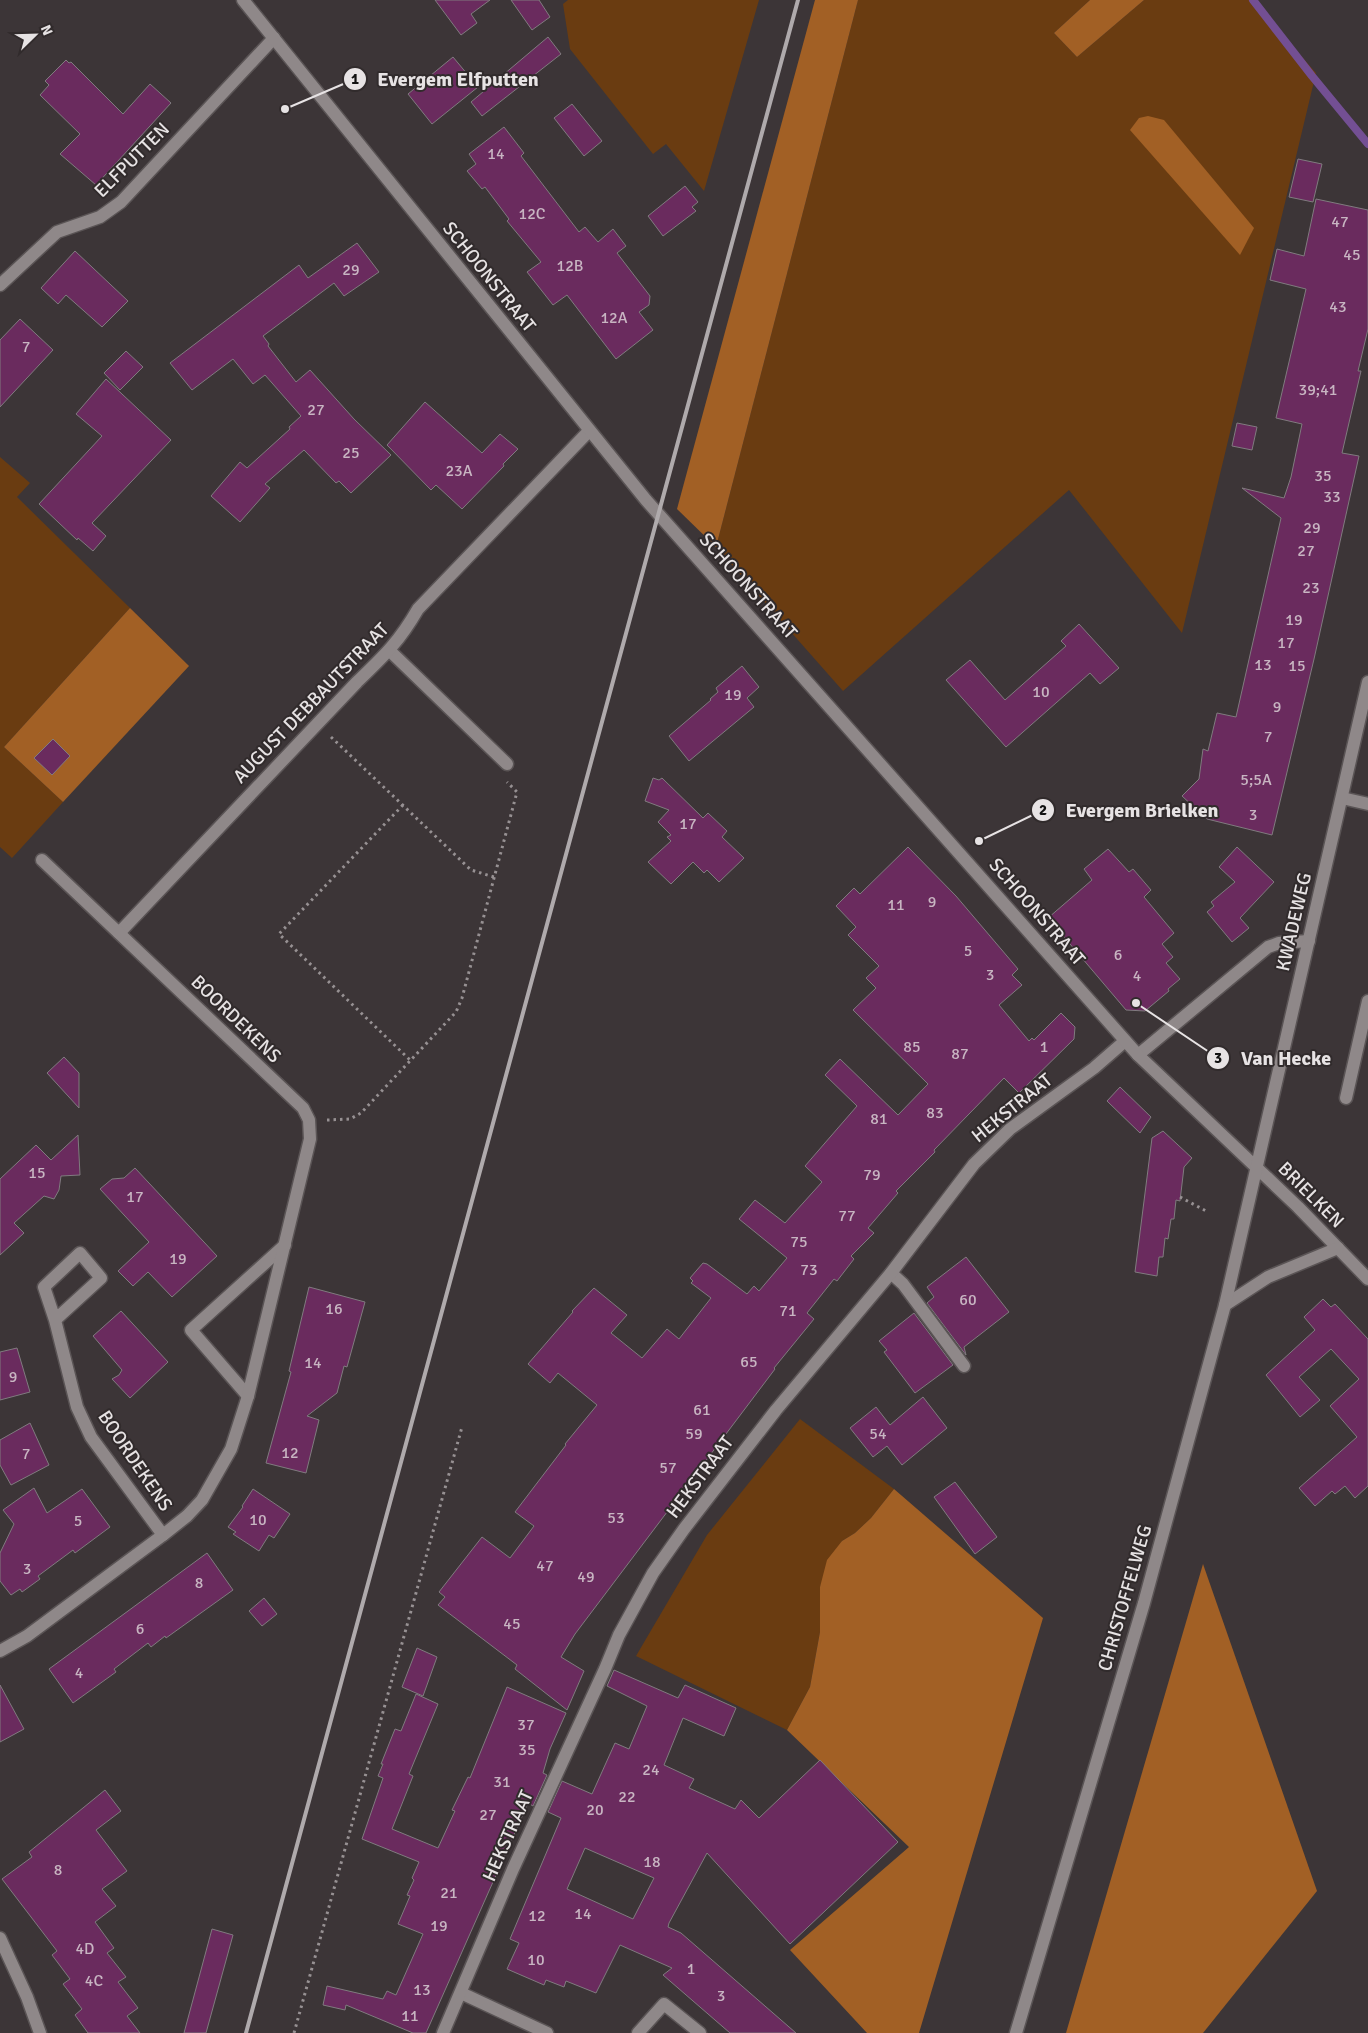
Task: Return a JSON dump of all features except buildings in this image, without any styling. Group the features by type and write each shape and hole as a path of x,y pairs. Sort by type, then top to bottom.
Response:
{"street":[{"name":"SCHOONSTRAAT","path":"243,0 588,431 646,500 1138,1055 1258,1169"},
{"name":"ELFPUTTEN","path":"0,285 4,272 57,232 100,217 121,202 274,38"},
{"name":"AUGUST DEBBAUTSTRAAT","path":"119,933 357,682 390,651 404,634 418,609 588,431"},
{"path":"390,651 507,764"},
{"name":"KWADEWEG","path":"1258,1169 1368,682"},
{"path":"1342,798 1368,804"},
{"name":"BOORDEKENS","path":"0,1652 27,1636 163,1535 187,1516 202,1500 231,1449 248,1396 310,1139 309,1120 303,1108 42,860"},
{"path":"1138,1055 1268,947 1279,943 1309,941"},
{"path":"1346,1098 1368,1001"},
{"name":"HEKSTRAAT","path":"443,2033 513,1869 619,1635 652,1573 776,1410 891,1273 974,1164 991,1146 1045,1102 1094,1068 1126,1041"},
{"name":"BRIELKEN","path":"1258,1169 1368,1279"},
{"name":"CHRISTOFFELWEG","path":"1016,2033 1144,1602 1225,1305 1258,1169"},
{"path":"248,1396 191,1330 285,1245"},
{"name":"BRIELKEN","path":"1225,1305 1268,1277 1338,1248"},
{"name":"BOORDEKENS","path":"55,1320 101,1278 80,1253 44,1287 55,1320 77,1408 91,1437 163,1535"},
{"path":"891,1273 903,1284 964,1366"},
{"path":"0,1938 27,1997 40,2033"},
{"path":"461,1992 547,2033"},
{"path":"638,2033 664,2004 700,2033"}],"path":[{"path":"317,724 471,870 494,876"},
{"path":"309,1120 350,1119 361,1113 456,1012 462,998 517,792 499,774 507,764"},
{"path":"402,805 279,934 410,1060"},
{"path":"1180,1197 1208,1212"},
{"path":"294,2033 462,1427"}],"shaded area":[{"path":"568,0 759,0 704,191 666,144 653,154 570,49 563,4"},
{"path":"815,0 858,0 716,547 677,509"},
{"path":"858,0 1090,0 1054,33 1077,57 1144,0 1252,0 1316,73 1182,633 1069,490 843,691 716,547"},
{"path":"1090,0 1144,0 1077,57 1054,33"},
{"path":"1148,116 1164,120 1254,228 1240,255 1130,130 1139,118"},
{"path":"0,457 30,483 17,497 130,608 4,747 63,802 12,858 0,847"},
{"path":"130,608 189,666 63,802 4,747"},
{"path":"800,1419 894,1489 871,1518 855,1533 842,1541 820,1587 820,1632 810,1687 787,1730 636,1656 707,1535"},
{"path":"894,1489 1043,1618 919,2033 867,2033 790,1950 909,1847 787,1730 810,1687 820,1632 820,1587 827,1560 842,1541 855,1533 871,1518"},
{"path":"1203,1564 1317,1891 1203,2033 1066,2033"}],"waterway":[{"path":"1253,0 1368,144"}],"railway":[{"path":"246,2033 798,0"}],"place":[{"name":"Evergem Elfputten","path":"285,109"},
{"name":"Evergem Brielken","path":"979,841"},
{"name":"Van Hecke","path":"1136,1003"}]}
